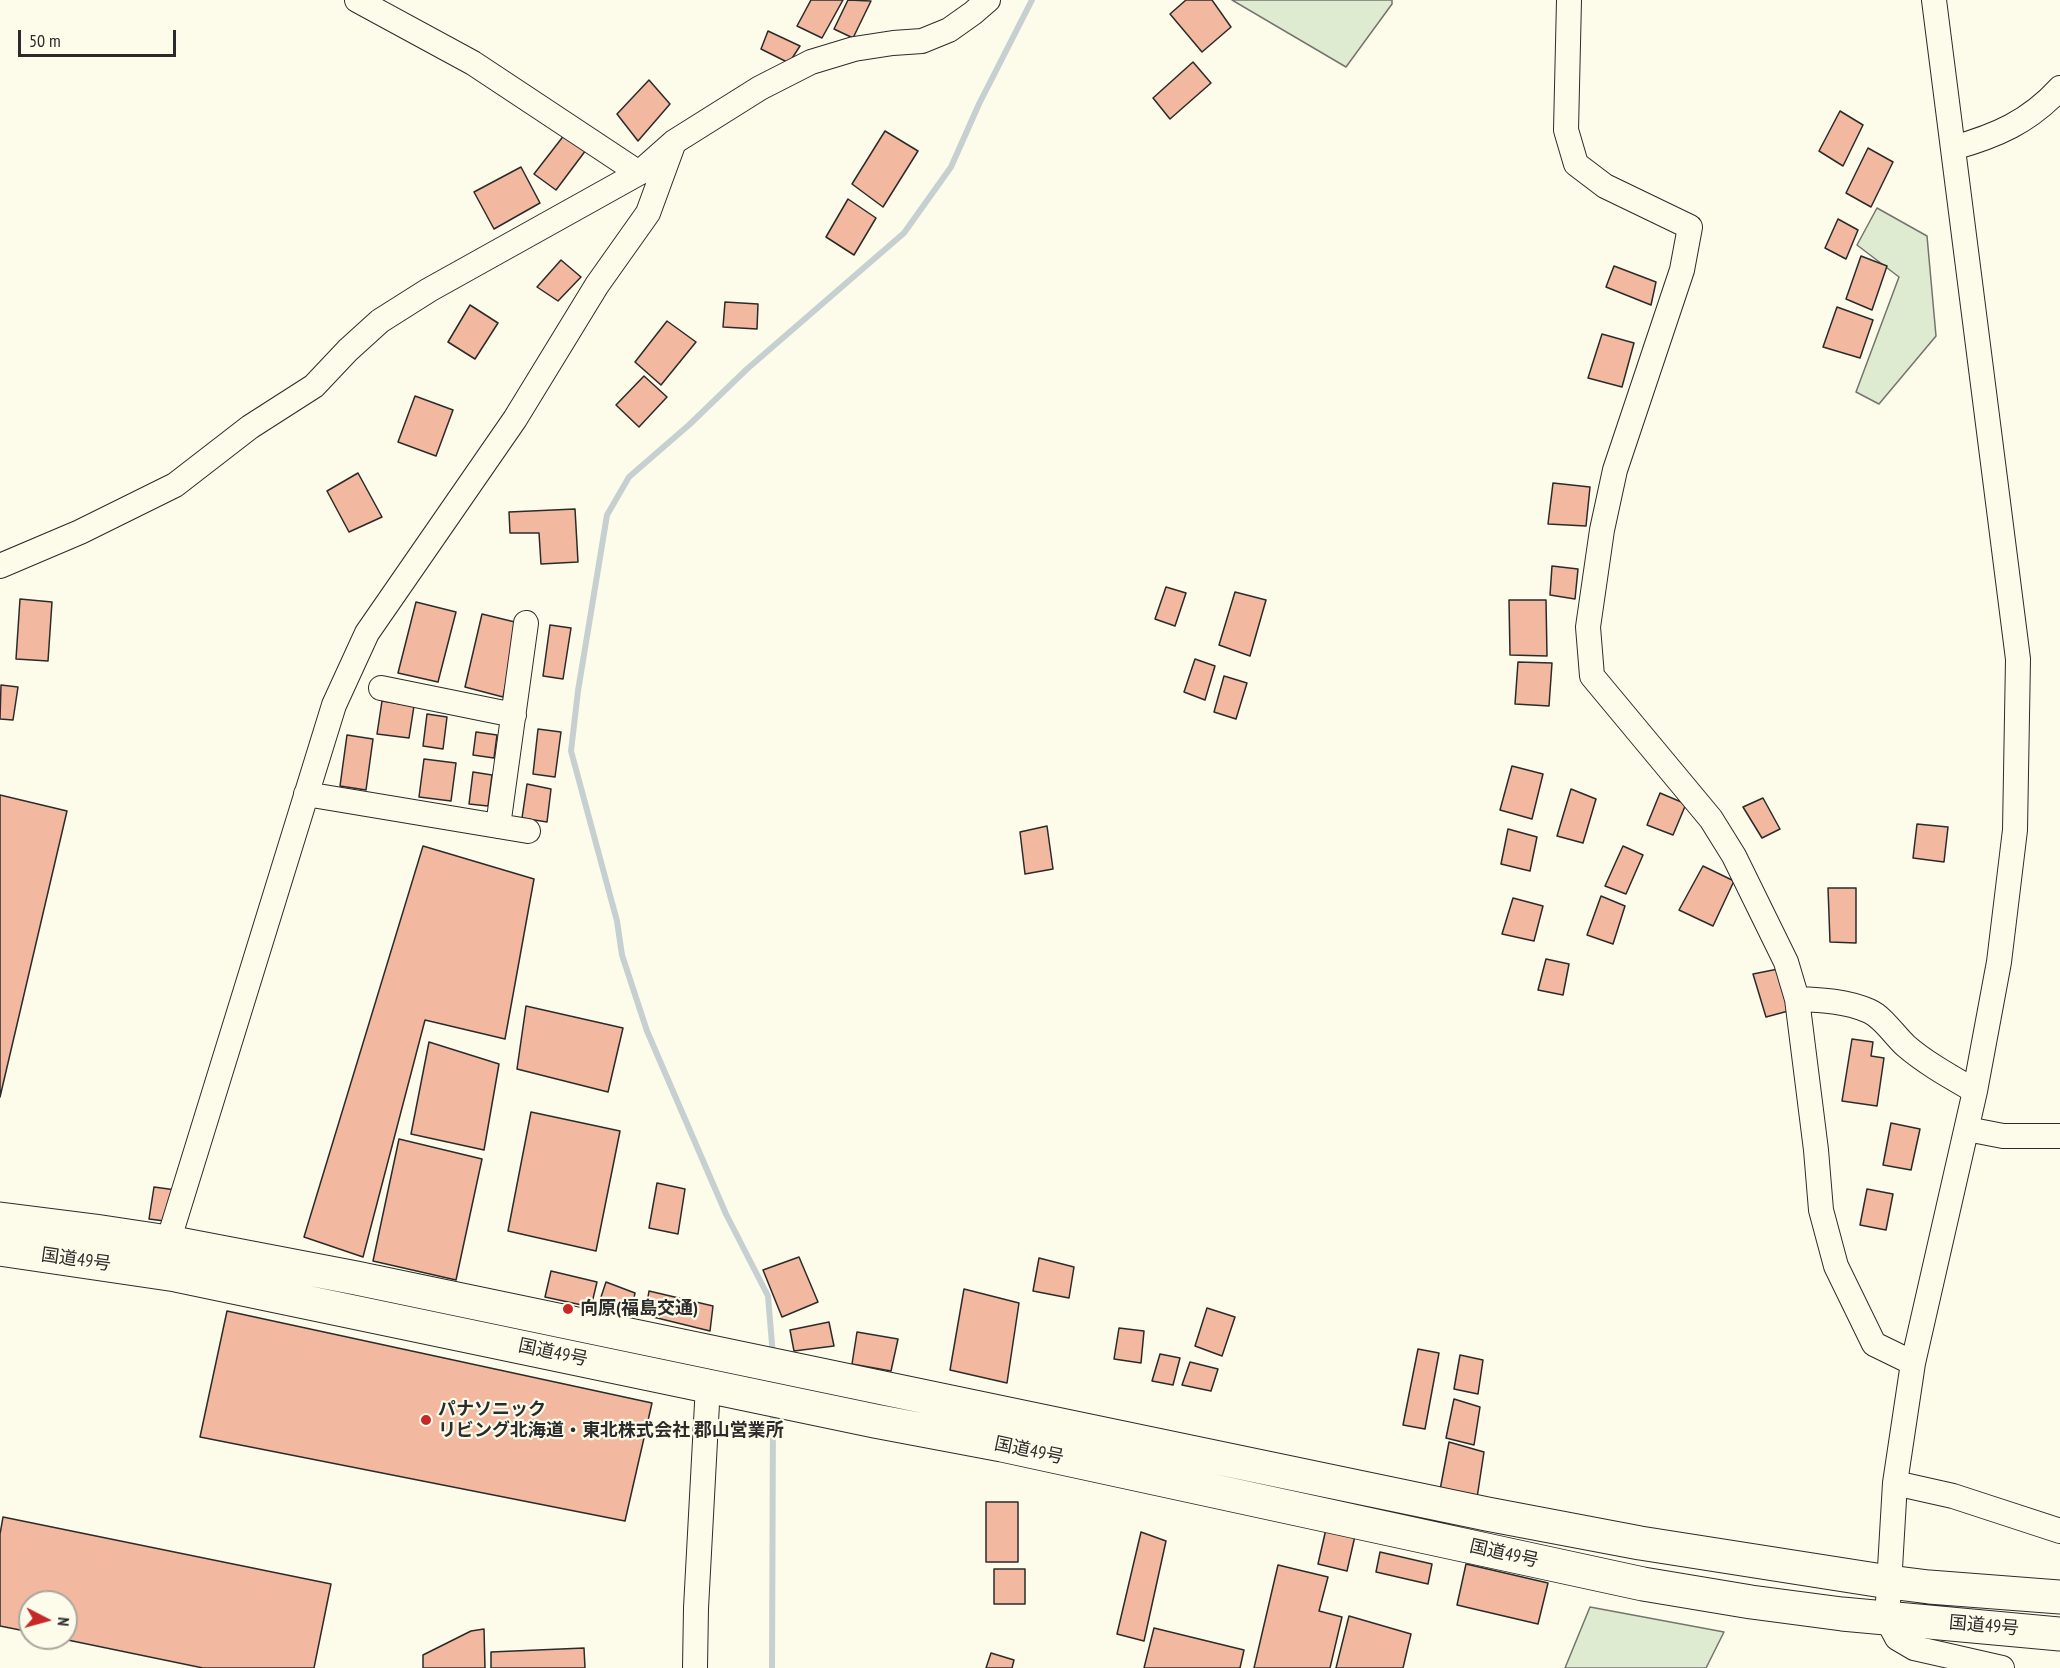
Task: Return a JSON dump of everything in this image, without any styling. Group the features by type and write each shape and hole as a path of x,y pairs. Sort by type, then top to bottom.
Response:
{"highway":[{"name":"国道49号","path":"0,1220 168,1242 356,1278 1487,1514 1640,1543 1889,1582 2060,1597"},
{"name":"国道49号","path":"0,1250 176,1275 864,1419 1058,1457 1643,1584 1751,1602 1887,1618 2060,1634"}],"street":[{"path":"357,0 473,63 639,173"},
{"path":"0,566 80,532 176,484 250,427 314,386 380,321 429,290 639,173 674,142 760,88 812,62 854,49 922,41 949,30 988,0"},
{"path":"1569,0 1566,130 1576,164 1605,186 1690,227 1682,270 1615,470 1602,530 1588,627 1592,676 1711,819 1734,856 1786,962 1797,999 1816,1150 1821,1210 1836,1266 1874,1344 1913,1363"},
{"path":"1934,0 2018,659 2015,830 1999,963 1975,1091 1913,1363 1895,1483 1887,1618 1897,1638 1914,1648 2002,1668"},
{"path":"1953,148 1987,139 2017,123 2043,107 2060,88"},
{"path":"168,1242 334,705 367,633 515,419 597,285 648,213 674,142"},
{"path":"498,826 526,623"},
{"path":"381,688 513,715"},
{"path":"306,794 528,831"},
{"path":"1797,999 1827,1000 1850,1004 1872,1012 1906,1046 1935,1068 1975,1091"},
{"path":"1967,1129 2002,1136 2060,1136"},
{"path":"695,1668 708,1385"},
{"path":"1895,1483 1953,1496 2060,1531"}],"green space":[{"path":"1232,0 1392,0 1392,4 1346,67"},
{"path":"1877,208 1927,236 1936,336 1879,404 1856,392 1899,277 1857,245"},
{"path":"1590,1607 1724,1632 1706,1668 1565,1668"}],"building":[{"path":"811,0 843,0 822,38 797,26"},
{"path":"848,0 871,1 853,38 834,29"},
{"path":"1186,0 1212,0 1231,27 1202,52 1170,14"},
{"path":"768,31 800,46 789,63 761,49"},
{"path":"1193,62 1211,83 1170,119 1153,98"},
{"path":"649,80 670,104 638,141 617,114"},
{"path":"1840,111 1863,125 1843,166 1819,151"},
{"path":"885,131 918,151 883,207 852,184"},
{"path":"565,134 586,150 556,190 534,174"},
{"path":"1868,148 1893,162 1871,207 1846,193"},
{"path":"521,167 540,203 494,229 474,192"},
{"path":"848,199 876,218 854,255 826,237"},
{"path":"1838,219 1858,230 1846,259 1825,248"},
{"path":"1861,256 1887,266 1872,310 1846,299"},
{"path":"561,260 581,277 558,301 537,287"},
{"path":"1614,266 1656,282 1651,305 1606,287"},
{"path":"725,302 758,304 757,329 723,327"},
{"path":"470,305 498,323 475,359 448,342"},
{"path":"1837,307 1873,320 1860,358 1823,347"},
{"path":"667,321 696,342 661,385 635,362"},
{"path":"1602,334 1634,343 1622,387 1588,378"},
{"path":"644,376 667,397 639,427 616,405"},
{"path":"415,396 453,410 436,456 398,442"},
{"path":"358,473 382,517 349,532 327,491"},
{"path":"1553,483 1590,487 1586,526 1548,524"},
{"path":"575,509 578,562 541,564 539,533 510,533 509,512"},
{"path":"1552,566 1578,569 1575,599 1550,595"},
{"path":"1166,587 1186,593 1175,626 1155,619"},
{"path":"1235,592 1266,600 1250,656 1219,645"},
{"path":"20,599 52,602 48,661 16,659"},
{"path":"1509,600 1546,600 1547,656 1510,655"},
{"path":"416,602 456,612 438,682 398,673"},
{"path":"482,614 519,623 503,697 465,687"},
{"path":"550,625 571,628 563,679 543,676"},
{"path":"1195,659 1215,666 1205,700 1184,692"},
{"path":"1518,662 1552,663 1549,706 1515,704"},
{"path":"1224,676 1247,683 1236,719 1214,712"},
{"path":"1,685 18,687 13,720 0,719"},
{"path":"382,701 414,706 409,738 377,734"},
{"path":"427,714 447,717 443,749 423,746"},
{"path":"538,729 561,732 555,777 533,774"},
{"path":"476,732 497,735 494,758 473,755"},
{"path":"347,735 373,739 366,790 340,786"},
{"path":"424,759 456,763 451,801 419,797"},
{"path":"1512,766 1543,774 1532,819 1500,810"},
{"path":"473,772 492,775 488,806 469,804"},
{"path":"527,784 551,789 547,822 522,818"},
{"path":"1571,789 1596,799 1583,843 1557,836"},
{"path":"1660,793 1686,804 1673,835 1647,825"},
{"path":"0,795 67,811 0,1097"},
{"path":"1763,798 1780,829 1762,838 1743,807"},
{"path":"1917,824 1948,827 1944,862 1913,858"},
{"path":"1047,826 1053,869 1025,874 1020,832"},
{"path":"1508,829 1537,837 1530,871 1501,864"},
{"path":"423,846 534,879 505,1039 425,1020 363,1257 304,1237"},
{"path":"1623,846 1643,855 1626,894 1605,886"},
{"path":"1703,866 1734,881 1713,926 1679,910"},
{"path":"1828,888 1856,888 1856,943 1830,942"},
{"path":"1601,896 1625,906 1613,944 1587,935"},
{"path":"1513,898 1543,906 1534,941 1502,934"},
{"path":"1546,959 1569,964 1563,995 1538,990"},
{"path":"1783,968 1792,1010 1766,1017 1753,974"},
{"path":"526,1006 623,1028 608,1092 517,1069"},
{"path":"1852,1039 1873,1042 1871,1056 1884,1058 1877,1106 1842,1101"},
{"path":"429,1042 499,1064 484,1150 411,1134"},
{"path":"531,1112 620,1131 596,1251 508,1231"},
{"path":"1891,1123 1920,1129 1911,1170 1883,1165"},
{"path":"399,1139 482,1159 456,1280 373,1261"},
{"path":"657,1183 685,1189 678,1234 649,1228"},
{"path":"154,1187 176,1190 172,1222 149,1219"},
{"path":"1867,1189 1893,1194 1886,1230 1860,1225"},
{"path":"799,1257 818,1302 782,1317 763,1270"},
{"path":"1039,1258 1074,1267 1069,1298 1033,1291"},
{"path":"551,1271 597,1282 591,1307 545,1297"},
{"path":"606,1282 635,1293 630,1316 598,1306"},
{"path":"964,1289 1019,1303 1007,1383 950,1370"},
{"path":"649,1291 713,1306 710,1331 645,1315"},
{"path":"1207,1308 1235,1317 1222,1356 1195,1346"},
{"name":"パナソニック リビング北海道・東北株式会社 郡山営業所","path":"227,1311 652,1403 625,1521 200,1437"},
{"path":"829,1322 834,1346 794,1351 790,1330"},
{"path":"1119,1328 1144,1331 1141,1363 1114,1359"},
{"path":"857,1332 898,1339 891,1371 852,1364"},
{"path":"1418,1349 1439,1353 1425,1429 1403,1425"},
{"path":"1160,1354 1180,1358 1173,1385 1152,1381"},
{"path":"1460,1355 1483,1360 1478,1394 1454,1389"},
{"path":"1190,1362 1218,1369 1211,1391 1182,1385"},
{"path":"1454,1399 1480,1407 1474,1445 1446,1438"},
{"path":"1449,1442 1484,1452 1477,1498 1440,1490"},
{"path":"986,1502 1018,1502 1018,1562 986,1562"},
{"path":"3,1517 331,1584 314,1668 203,1668 78,1642 78,1590 18,1590 18,1630 0,1626 0,1534"},
{"path":"1326,1529 1355,1536 1347,1571 1318,1564"},
{"path":"1141,1532 1166,1541 1144,1641 1117,1634"},
{"path":"1380,1552 1432,1564 1428,1584 1376,1572"},
{"path":"1466,1564 1548,1583 1538,1624 1457,1605"},
{"path":"1278,1565 1328,1577 1319,1611 1342,1617 1330,1668 1254,1668"},
{"path":"994,1569 1025,1569 1025,1604 994,1604"},
{"path":"1349,1616 1411,1634 1403,1668 1336,1668"},
{"path":"1154,1628 1244,1650 1240,1668 1144,1668"},
{"path":"484,1629 485,1668 423,1668 423,1655 471,1631"},
{"path":"584,1648 585,1668 491,1668 491,1652"},
{"path":"991,1653 1014,1660 1012,1668 986,1668"}],"waterway":[{"path":"773,1356 768,1296 726,1214 647,1031 622,955 617,921 571,751 578,691 607,515 629,477 690,424 747,369 904,233 951,167 979,104 1032,0"},
{"path":"772,1668 773,1411"}],"place":[{"name":"向原(福島交通)","path":"568,1309"},
{"name":"パナソニック リビング北海道・東北株式会社 郡山営業所","path":"426,1420"}]}
